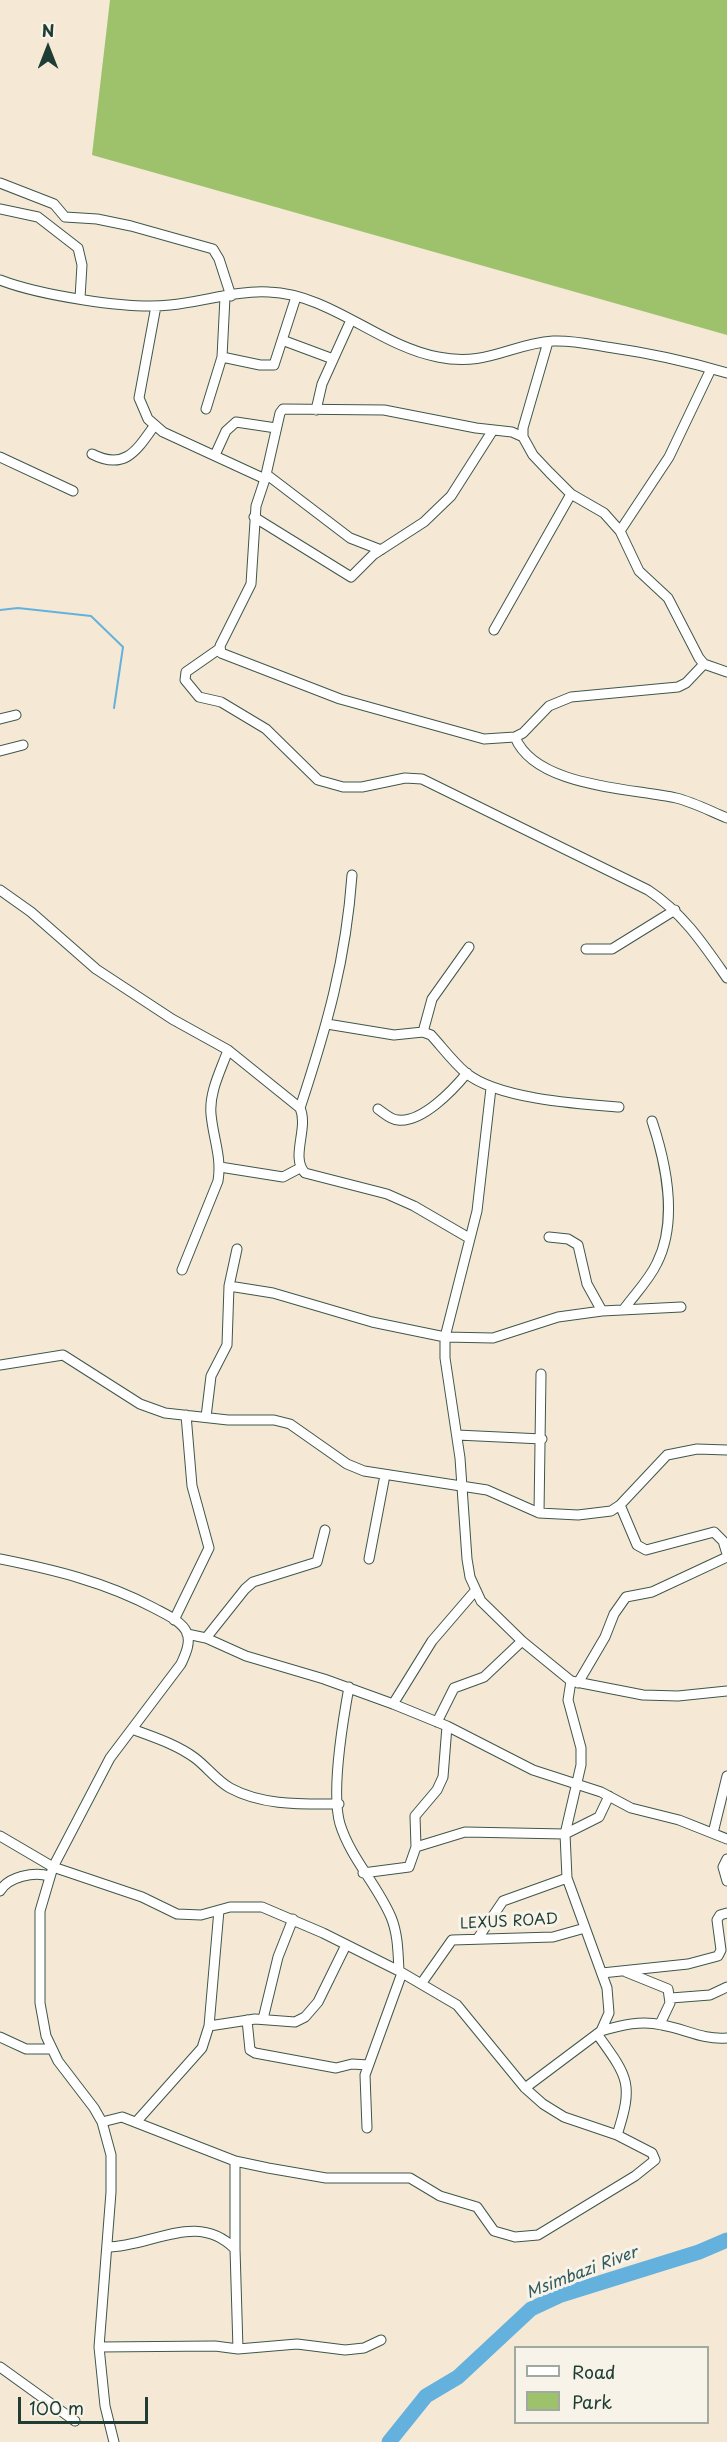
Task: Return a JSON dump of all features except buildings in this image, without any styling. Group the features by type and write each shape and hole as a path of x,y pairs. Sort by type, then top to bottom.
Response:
{"street":[{"path":"0,183 54,204 65,217 98,219 131,226 213,249 219,259 228,297 222,357 206,409"},
{"path":"0,209 38,217 78,249 82,265 80,298"},
{"path":"0,280 20,288 80,298 156,306 270,292 296,297 416,351 447,359 486,358 548,342 572,341 656,354 727,373"},
{"path":"222,357 260,365 274,365 296,297"},
{"path":"156,306 139,398 154,426 265,476 350,538 381,550"},
{"path":"316,410 333,359 351,320"},
{"path":"282,340 333,359"},
{"path":"548,342 523,428 523,437 533,455 571,494 604,513 620,531 639,571 668,598 704,664 727,672"},
{"path":"620,531 669,457 711,369"},
{"path":"523,437 512,432 384,410 283,409 254,517 251,584 219,649 186,672 185,681 199,697 221,702 266,729 318,780 343,786 362,787 405,778 422,779 648,890 675,910 696,933 727,978"},
{"path":"214,455 226,431 236,422 276,429"},
{"path":"92,454 110,460 130,456 136,452 154,426"},
{"path":"254,517 346,576 354,575 366,561 424,522 451,496 493,430"},
{"path":"0,456 73,491"},
{"path":"494,630 571,494"},
{"path":"219,649 221,653 340,699 473,738 515,736 523,733 549,706 560,700 678,687 686,683 704,664"},
{"path":"0,719 16,715"},
{"path":"515,736 522,751 548,769 583,781 676,798 727,818"},
{"path":"0,751 23,745"},
{"path":"300,1168 300,1108 327,1024 344,954 352,874"},
{"path":"0,890 32,912 96,969 172,1019 228,1050 300,1108"},
{"path":"586,949 612,950 675,910"},
{"path":"423,1032 432,999 469,947"},
{"path":"327,1024 394,1035 423,1032 431,1035 467,1073 491,1088 583,1104 619,1107"},
{"path":"182,1270 194,1246 220,1167 211,1113 216,1084 228,1050"},
{"path":"378,1109 391,1118 404,1120 439,1103 467,1073"},
{"path":"491,1088 481,1182 445,1337 445,1358 457,1435 467,1559 475,1591 492,1613 522,1641 574,1682 625,1693 659,1696 727,1691"},
{"path":"624,1309 657,1263 665,1228 668,1177 652,1121"},
{"path":"220,1167 283,1177 300,1168"},
{"path":"300,1168 313,1177 387,1194 414,1206 469,1238"},
{"path":"549,1237 568,1239 578,1245 587,1284 602,1311"},
{"path":"206,1417 210,1376 227,1345 229,1286 237,1249"},
{"path":"229,1286 273,1293 372,1322 445,1337 493,1338 558,1317 624,1309 681,1307"},
{"path":"0,1365 63,1355 140,1404 165,1413 280,1420 290,1424 347,1464 385,1475 487,1490 539,1513 560,1516 601,1513 620,1505 667,1455 697,1449 727,1450"},
{"path":"539,1513 542,1439 541,1374"},
{"path":"174,1620 210,1548 192,1486 186,1415"},
{"path":"457,1435 542,1439"},
{"path":"369,1559 385,1475"},
{"path":"525,2088 599,2032 607,2021 609,2000 602,1973 567,1878 565,1834 578,1784 582,1757 570,1716 568,1700 574,1682 605,1637 614,1614 626,1597 652,1592 727,1556 725,1540 719,1534 708,1532 646,1550 642,1549 637,1545 620,1505"},
{"path":"206,1638 245,1589 254,1582 317,1562 326,1530"},
{"path":"0,1559 92,1580 133,1597 174,1620 187,1634 206,1638 246,1656 349,1687 447,1726 508,1760 609,1796 631,1808 679,1820 727,1839"},
{"path":"393,1704 432,1641 475,1591"},
{"path":"114,2442 105,2406 99,2347 112,2174 111,2155 102,2122 51,2049 41,2019 40,1919 53,1867 99,1778 132,1729 181,1664 186,1652 187,1634"},
{"path":"437,1722 454,1688 484,1677 522,1641"},
{"path":"349,1687 342,1730 339,1804 342,1828 363,1873 391,1918 397,1937 400,1972 368,2066 365,2086 367,2128"},
{"path":"363,1873 409,1867 416,1848 415,1816 437,1790 443,1777 447,1726"},
{"path":"132,1729 195,1758 222,1782 240,1792 283,1803 339,1804"},
{"path":"713,1833 727,1776"},
{"path":"416,1848 465,1832 565,1834 599,1817 609,1796"},
{"path":"0,1836 53,1867 142,1897 177,1914 201,1915 230,1907 262,1907 346,1944 457,2005 525,2088 543,2104 564,2117 617,2135 655,2156 653,2163 538,2235 526,2238 494,2231 477,2207 440,2196 410,2178 326,2178 235,2161 122,2117 102,2122"},
{"path":"727,1859 723,1867 727,1881"},
{"path":"0,1891 11,1879 42,1874 49,1876"},
{"path":"478,1938 503,1901 567,1878"},
{"path":"137,2121 202,2048 209,2026 219,1910"},
{"path":"602,1973 688,1964 718,1956 721,1950 717,1920 720,1915 727,1913"},
{"path":"263,2019 278,1957 293,1919"},
{"name":"LEXUS ROAD","path":"421,1984 452,1940 553,1936 585,1928"},
{"path":"209,2026 263,2019 296,2022 305,2017 318,2002 346,1944"},
{"path":"624,1971 668,1989 671,1998 660,2024"},
{"path":"671,1998 710,1995 727,1987"},
{"path":"247,2020 248,2045 255,2053 336,2068 352,2064 368,2066"},
{"path":"599,2032 632,2023 660,2024 701,2037 727,2038"},
{"path":"599,2032 625,2077 625,2110 617,2135"},
{"path":"0,2037 26,2049 51,2049"},
{"path":"235,2161 238,2349"},
{"path":"107,2247 124,2247 185,2230 215,2234 235,2249"},
{"path":"99,2347 238,2349 297,2344 354,2350 381,2340"},
{"path":"0,2367 75,2421"}],"green space":[{"path":"110,0 727,0 727,335 92,155"}],"waterway":[{"path":"0,610 18,608 91,616 123,647 114,708"},
{"name":"Msimbazi River","path":"389,2442 426,2396 458,2377 531,2309 561,2295 699,2252 727,2240"}]}
